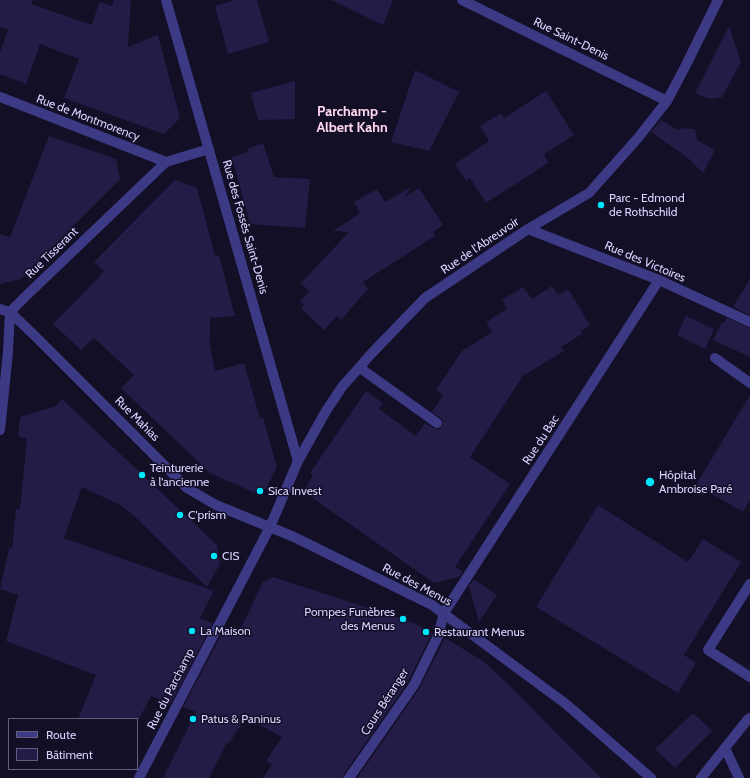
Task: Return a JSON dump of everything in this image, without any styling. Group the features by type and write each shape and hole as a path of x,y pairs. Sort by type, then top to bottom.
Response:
{"street":[{"name":"Rue des Fossés Saint-Denis","path":"166,0 298,461"},
{"name":"Rue Saint-Denis","path":"462,0 667,101"},
{"name":"Rue de l'Abreuvoir","path":"270,527 298,461 326,411 342,387 371,354 425,298 528,228 589,193 638,138 667,101 718,0"},
{"name":"Rue de Montmorency","path":"0,98 166,162"},
{"name":"Rue Tisserant","path":"10,312 166,162 209,150"},
{"name":"Rue des Victoires","path":"528,228 659,280 750,322"},
{"name":"Rue du Bac","path":"444,613 659,280"},
{"name":"Rue Mahias","path":"0,309 10,312 187,488 216,505 270,527"},
{"path":"0,430 8,352 10,312"},
{"path":"715,358 750,383"},
{"path":"360,368 437,423"},
{"name":"Rue des Menus","path":"270,527 294,537 432,605 566,704 651,778"},
{"name":"Rue du Parchamp","path":"139,778 270,527"},
{"path":"750,584 708,650 750,677"},
{"name":"Cours Béranger","path":"349,778 414,685 438,636 444,613"},
{"path":"701,778 750,718"},
{"path":"725,748 739,778"}],"building":[{"path":"0,0 33,0 31,4 92,25 99,2 112,6 114,0 131,0 128,47 158,35 180,118 164,134 64,98 79,59 40,44 26,84 0,74 0,52 8,30 0,27"},
{"path":"235,0 257,0 269,42 228,54 215,6"},
{"path":"331,0 393,0 383,25"},
{"path":"729,26 741,62 722,97 710,99 695,93"},
{"path":"415,70 459,92 429,151 391,142"},
{"path":"295,81 295,119 258,120 251,93"},
{"path":"546,91 574,135 544,154 548,163 486,203 470,178 466,181 455,164 489,141 480,126 501,113 504,118"},
{"path":"661,120 678,130 683,128 695,129 697,140 715,150 703,173 688,158 651,132"},
{"path":"49,136 116,159 120,179 21,279 0,284 0,234 10,237"},
{"path":"263,143 274,177 310,179 305,228 250,224 232,157 247,152 249,148"},
{"path":"175,180 197,188 215,256 219,255 235,316 210,318 209,341 215,371 244,363 260,418 263,417 277,467 266,489 255,493 210,473 121,388 134,375 94,338 81,350 53,324 104,271 94,262"},
{"path":"411,187 405,197 419,188 443,225 433,232 435,236 363,282 368,289 341,320 337,316 324,330 301,308 304,305 300,302 309,291 301,283 349,232 333,231 360,213 354,202 377,189 385,202"},
{"path":"750,279 750,315 733,307"},
{"path":"552,286 558,295 568,289 590,325 581,331 582,334 561,347 564,351 523,376 470,457 510,484 455,567 463,572 459,577 434,583 304,492 313,475 310,473 366,391 383,403 379,409 416,436 425,423 434,428 440,429 443,421 432,412 443,395 436,390 462,351 492,332 486,322 507,309 502,300 523,287 532,299"},
{"path":"686,316 714,329 705,349 677,335"},
{"path":"727,318 750,328 750,357 713,340 722,322 724,323"},
{"path":"750,395 750,500 743,512 696,485"},
{"path":"62,399 217,545 220,564 207,587 133,515 120,505 82,487 64,538 214,591 200,618 213,623 171,703 151,696 139,719 78,718 96,675 6,641 18,595 0,589 9,548 12,549 16,509 20,509 27,438 18,437 20,417 56,406"},
{"path":"598,505 688,562 703,539 741,562 684,655 696,663 678,693 536,607"},
{"path":"273,577 414,623 432,633 408,682 344,774 343,778 263,778 272,764 266,761 282,737 245,717 229,744 227,743 209,778 163,778 196,712 183,707 225,628 239,632 263,582"},
{"path":"474,579 497,595 479,622 469,586"},
{"path":"445,638 483,661 509,685 601,778 357,778 419,689"},
{"path":"693,713 712,731 675,768 655,749"}],"place":[{"name":"Parc - Edmond de Rothschild","path":"601,205"},
{"name":"Teinturerie à l'ancienne","path":"142,475"},
{"name":"Hôpital Ambroise Paré","path":"650,482"},
{"name":"Sica Invest","path":"260,491"},
{"name":"C'prism","path":"180,515"},
{"name":"CIS","path":"214,556"},
{"name":"Pompes Funèbres des Menus","path":"403,619"},
{"name":"La Maison","path":"192,631"},
{"name":"Restaurant Menus","path":"426,632"},
{"name":"Patus & Paninus","path":"193,719"}],"district":[{"name":"Parchamp - Albert Kahn","path":"352,120"}]}
